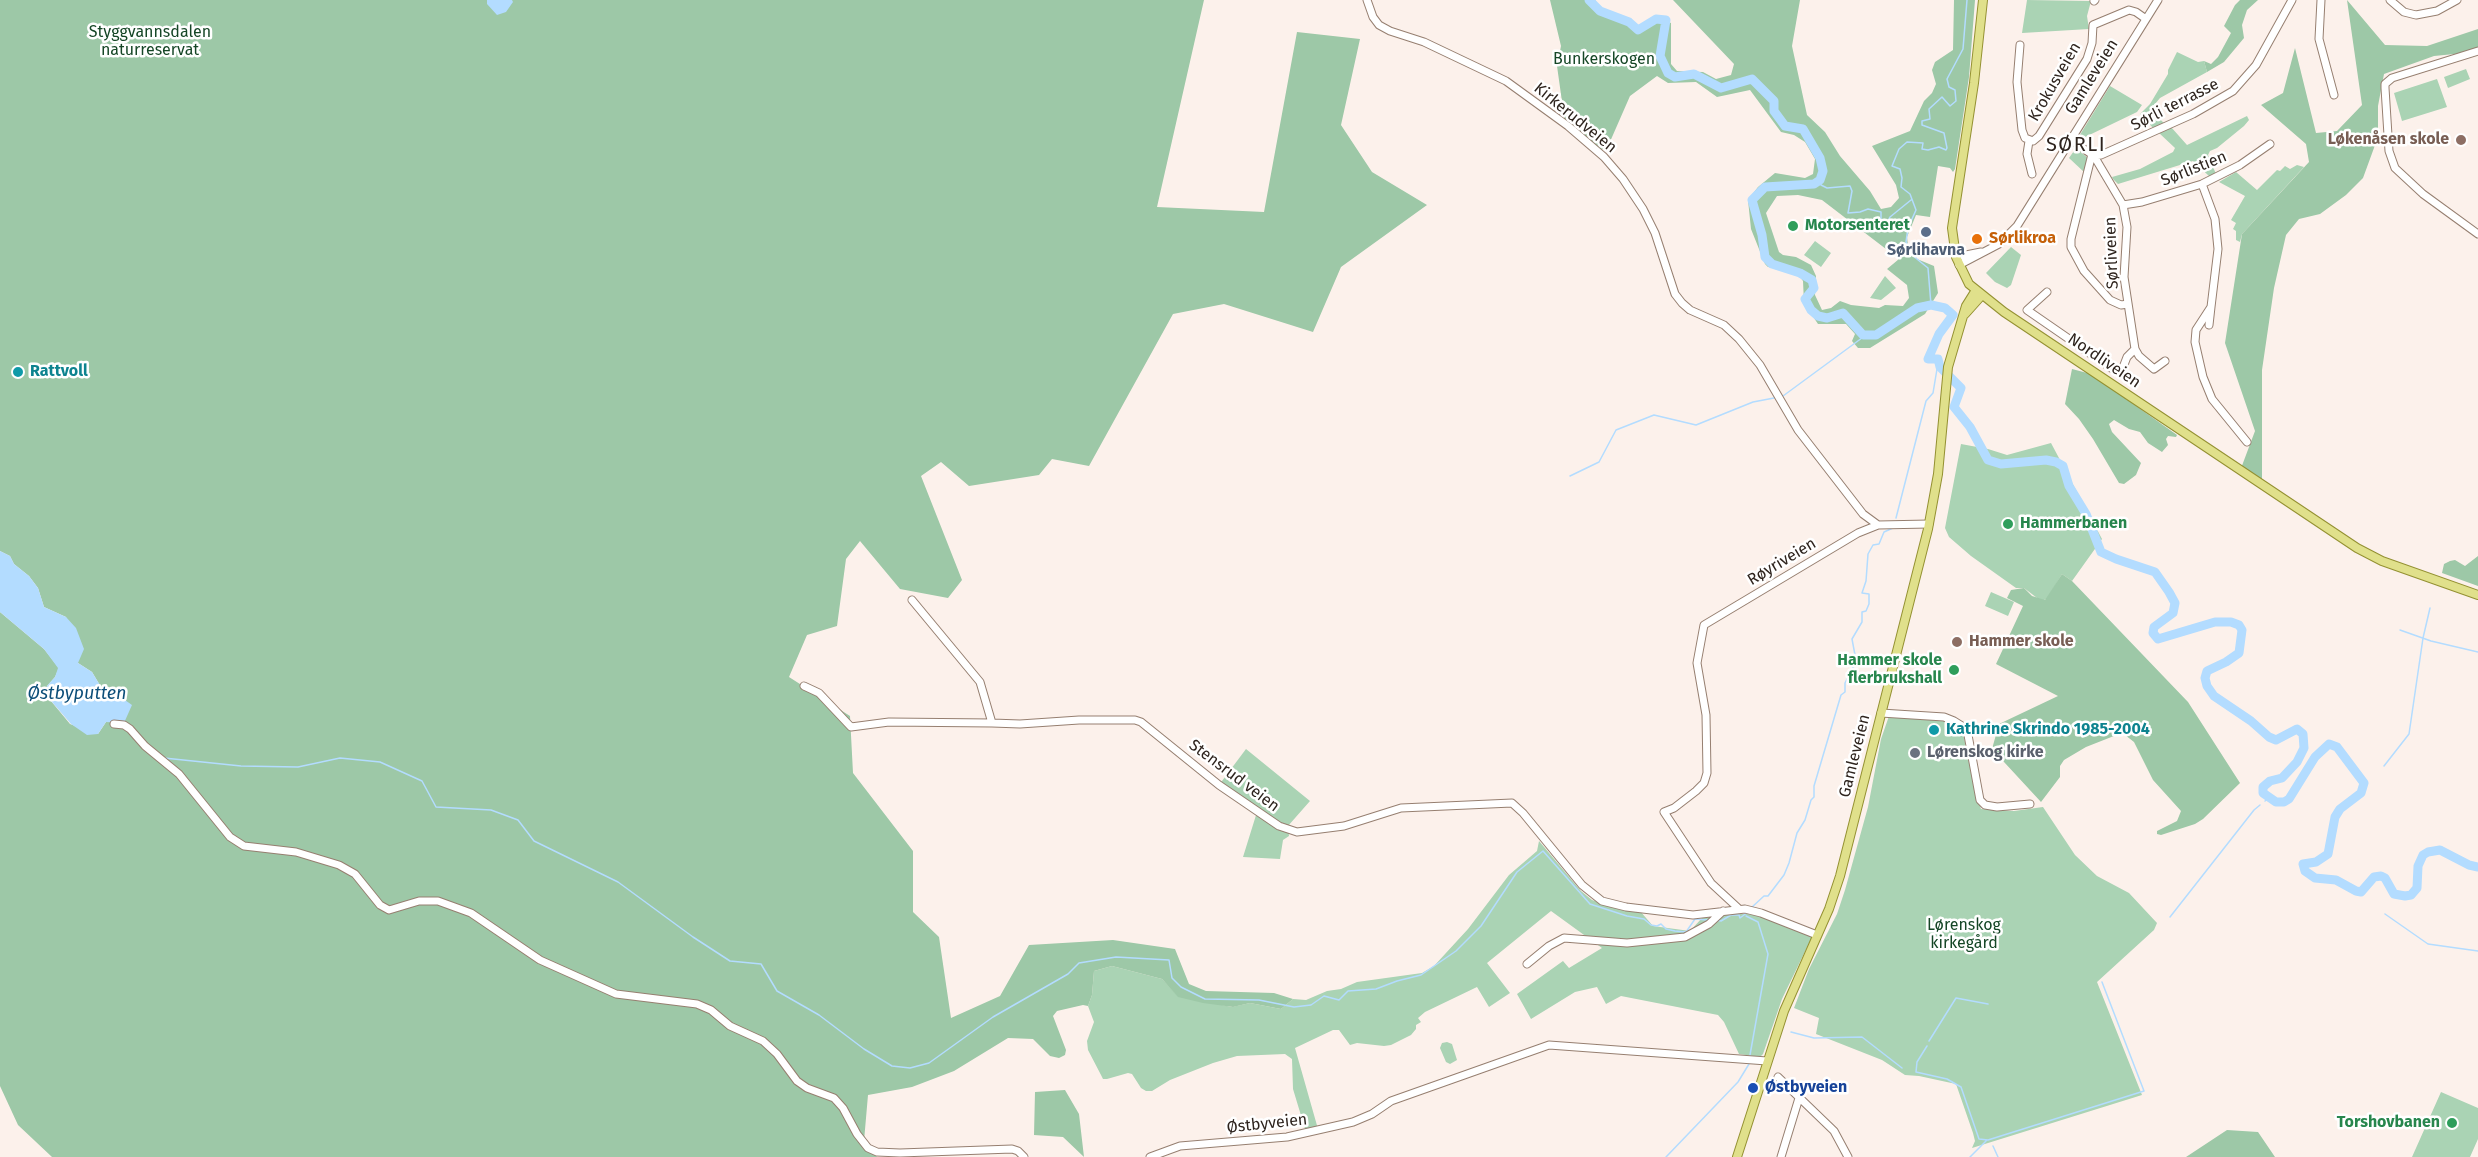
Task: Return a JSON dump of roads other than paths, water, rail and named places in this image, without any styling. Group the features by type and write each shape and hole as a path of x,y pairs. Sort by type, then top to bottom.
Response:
{"main road":[{"name":"Nordliveien","path":"1983,0 1974,83 1953,221 1957,261 1979,293 2357,548 2382,561 2478,595"},
{"name":"Gamleveien","path":"1737,1157 1795,982 1837,889 1929,524 1939,461 1946,380 1950,360 1965,315 1979,293"}],"street":[{"name":"Kirkerudveien","path":"1367,0 1373,18 1379,25 1424,42 1506,81 1568,126 1604,158 1623,179 1643,209 1655,233 1675,294 1682,303 1724,326 1739,339 1760,365 1798,430 1863,514 1878,525"},
{"name":"Gamleveien","path":"1957,261 1984,252 2003,241 2017,226 2158,0"},
{"name":"Sørli terrasse","path":"2093,155 2101,155 2193,114 2233,91 2256,65 2292,0"},
{"path":"2321,0 2319,39 2334,95"},
{"path":"2390,0 2404,12 2416,15 2437,11 2457,0"},
{"name":"Krokusveien","path":"2020,45 2017,82 2022,130 2029,141 2033,141 2039,136 2087,59 2092,43 2093,25 2129,10 2146,19"},
{"path":"2478,51 2392,78 2385,84 2389,151 2395,168 2423,194 2478,234"},
{"name":"Sørliveien","path":"2070,140 2093,155 2123,206 2127,227 2124,277 2135,349"},
{"path":"2029,141 2027,154 2032,174"},
{"name":"Sørlistien","path":"2123,206 2202,183 2240,165 2270,144"},
{"path":"2093,155 2071,239 2071,247 2084,271 2110,300 2121,305 2128,304"},
{"path":"2202,183 2218,232 2209,325"},
{"path":"2047,292 2026,310 2111,368 2122,370 2127,357 2135,349 2139,356 2154,369 2166,362"},
{"path":"2211,307 2196,330 2195,342 2203,377 2216,406 2247,442"},
{"path":"1878,525 1929,524"},
{"name":"Røyriveien","path":"1738,908 1712,883 1664,812 1674,808 1696,791 1704,783 1707,773 1706,715 1697,663 1704,627 1708,621 1821,554 1858,533 1878,525"},
{"path":"912,600 980,682 992,723"},
{"name":"Stensrud veien","path":"804,686 819,693 851,727 890,722 1020,724 1079,720 1142,722 1219,785 1257,812 1278,826 1298,832 1344,825 1401,807 1512,803 1523,813 1582,885 1602,901 1626,907 1693,915 1738,908 1761,913 1817,935"},
{"path":"1881,713 1944,717 1954,721 1962,726 1968,735 1980,800 1985,805 1997,807 2030,804"},
{"path":"114,723 124,724 145,746 179,774 230,837 244,846 296,852 339,865 355,874 380,905 389,910 419,902 438,901 471,914 540,960 616,994 697,1004 711,1010 730,1026 763,1041 777,1054 797,1081 807,1088 834,1098 843,1108 868,1148 886,1152 1012,1149 1024,1157"},
{"path":"1527,964 1549,946 1564,938 1627,943 1685,937 1708,924 1723,910"},
{"name":"Østbyveien","path":"1150,1157 1180,1146 1287,1137 1353,1122 1372,1114 1391,1101 1549,1045 1767,1061"},
{"path":"1778,1077 1834,1131 1848,1157"},
{"path":"1781,1157 1799,1098"}],"water":[{"path":"487,0 512,0 513,2 506,12 497,15 487,4"},
{"name":"Østbyputten","path":"0,551 10,556 14,564 29,576 38,588 44,607 66,617 76,628 84,649 78,663 92,672 101,687 115,693 132,705 124,723 106,722 98,734 87,735 71,724 46,695 47,686 55,677 58,668 44,649 0,612"}],"waterway":[{"path":"1589,0 1600,11 1629,22 1638,30 1656,19 1666,20 1660,56 1668,73 1675,77 1694,74 1721,88 1752,79 1774,101 1774,111 1785,126 1803,129 1820,158 1823,171 1820,180 1814,184 1765,187 1752,200 1762,235 1765,257 1772,264 1800,273 1812,280 1814,288 1805,299 1811,310 1818,316 1827,318 1843,313 1863,335 1876,335 1917,308 1931,305 1945,308 1953,315 1939,334 1928,359 1938,359 1940,367 1961,388 1954,407 1970,427 1988,460 2001,464 2046,460 2063,466 2069,486 2086,514 2101,552 2155,572 2169,592 2175,603 2173,613 2154,627 2153,633 2158,639 2215,622 2231,622 2239,625 2242,630 2239,653 2207,671 2205,678 2207,686 2214,696 2251,721 2269,737 2276,740 2297,729 2303,734 2304,748 2297,762 2282,778 2270,781 2263,787 2263,793 2276,802 2289,799 2315,757 2329,744 2337,747 2364,783 2361,793 2340,809 2335,817 2328,854 2316,862 2303,864 2305,871 2315,878 2336,880 2361,892 2374,877 2381,876 2385,878 2394,894 2405,896 2411,895 2417,888 2418,866 2423,855 2428,852 2440,850 2469,865 2478,867"},
{"path":"1931,305 1928,268 1912,255 1906,242 1908,228 1916,210 1910,194 1901,187 1900,169 1892,166 1899,149 1907,142 1923,143 1922,149 1928,150 1939,147 1946,150 1947,148 1944,133 1922,125 1922,121 1930,119 1929,109 1942,97 1950,106 1956,101 1955,90 1949,87 1947,79 1963,49 1967,0"},
{"path":"1820,180 1821,185 1827,188 1850,186 1852,191 1848,213 1868,209 1881,212 1881,224 1887,223 1890,217 1911,200"},
{"path":"1783,396 1866,335"},
{"path":"1896,518 1926,401 1933,393 1937,369 1940,367"},
{"path":"1570,476 1599,462 1616,430 1654,415 1696,425 1753,402 1774,398"},
{"path":"1751,908 1764,896 1768,896 1784,875 1797,833 1814,797 1814,786 1841,695 1845,692 1845,683 1853,667 1852,660 1855,655 1852,639 1862,622 1862,612 1866,611 1869,604 1869,594 1862,593 1866,581 1868,554 1873,545 1879,544 1884,532 1893,528"},
{"path":"2384,766 2409,734 2423,638 2430,608"},
{"path":"2400,630 2431,641 2478,652"},
{"path":"164,758 241,766 298,767 340,758 380,762 422,781 436,807 491,810 518,820 534,841 618,882 730,961 761,964 777,991 819,1015 864,1049 892,1066 910,1068 929,1063 993,1017 1068,974 1079,963 1116,957 1169,960 1172,978 1181,987 1205,999 1259,1000 1294,1007 1311,1005 1324,996 1339,1000 1348,991 1376,989 1421,975 1456,951 1481,926 1517,872 1543,851 1590,904 1644,919 1651,925 1661,924 1666,929 1675,931 1686,932 1695,919 1708,920"},
{"path":"2170,917 2260,805"},
{"path":"1716,920 1721,921 1731,915 1739,915 1740,918 1748,912"},
{"path":"2385,914 2428,944 2478,951"},
{"path":"1746,916 1758,922 1768,954 1750,1055"},
{"path":"1927,1046 1917,1062 1916,1072 1947,1079 1961,1087 1979,1139 1988,1140 2144,1091 2102,982"},
{"path":"1929,1041 1956,998 1988,1004"},
{"path":"1791,1032 1814,1038 1862,1037 1902,1068"},
{"path":"1666,1157 1738,1082 1749,1064"},
{"path":"1970,1157 1986,1141"},
{"path":"1993,1146 1998,1157"}],"place":[{"name":"Løkenåsen skole","path":"2461,140"},
{"name":"Motorsenteret","path":"1793,226"},
{"name":"Sørlihavna","path":"1926,232"},
{"name":"Sørlikroa","path":"1977,239"},
{"name":"Rattvoll","path":"18,372"},
{"name":"Hammerbanen","path":"2008,524"},
{"name":"Hammer skole","path":"1957,642"},
{"name":"Hammer skole flerbrukshall","path":"1954,670"},
{"name":"Kathrine Skrindo 1985-2004","path":"1934,730"},
{"name":"Lørenskog kirke","path":"1915,753"},
{"name":"Østbyveien","path":"1753,1088"},
{"name":"Torshovbanen","path":"2452,1123"}],"district":[{"name":"SØRLI","path":"2076,145"}],"park label":[{"name":"Styggvannsdalen naturreservat","path":"150,42"},
{"name":"Bunkerskogen","path":"1604,60"},
{"name":"Lørenskog kirkegård","path":"1964,935"}]}
